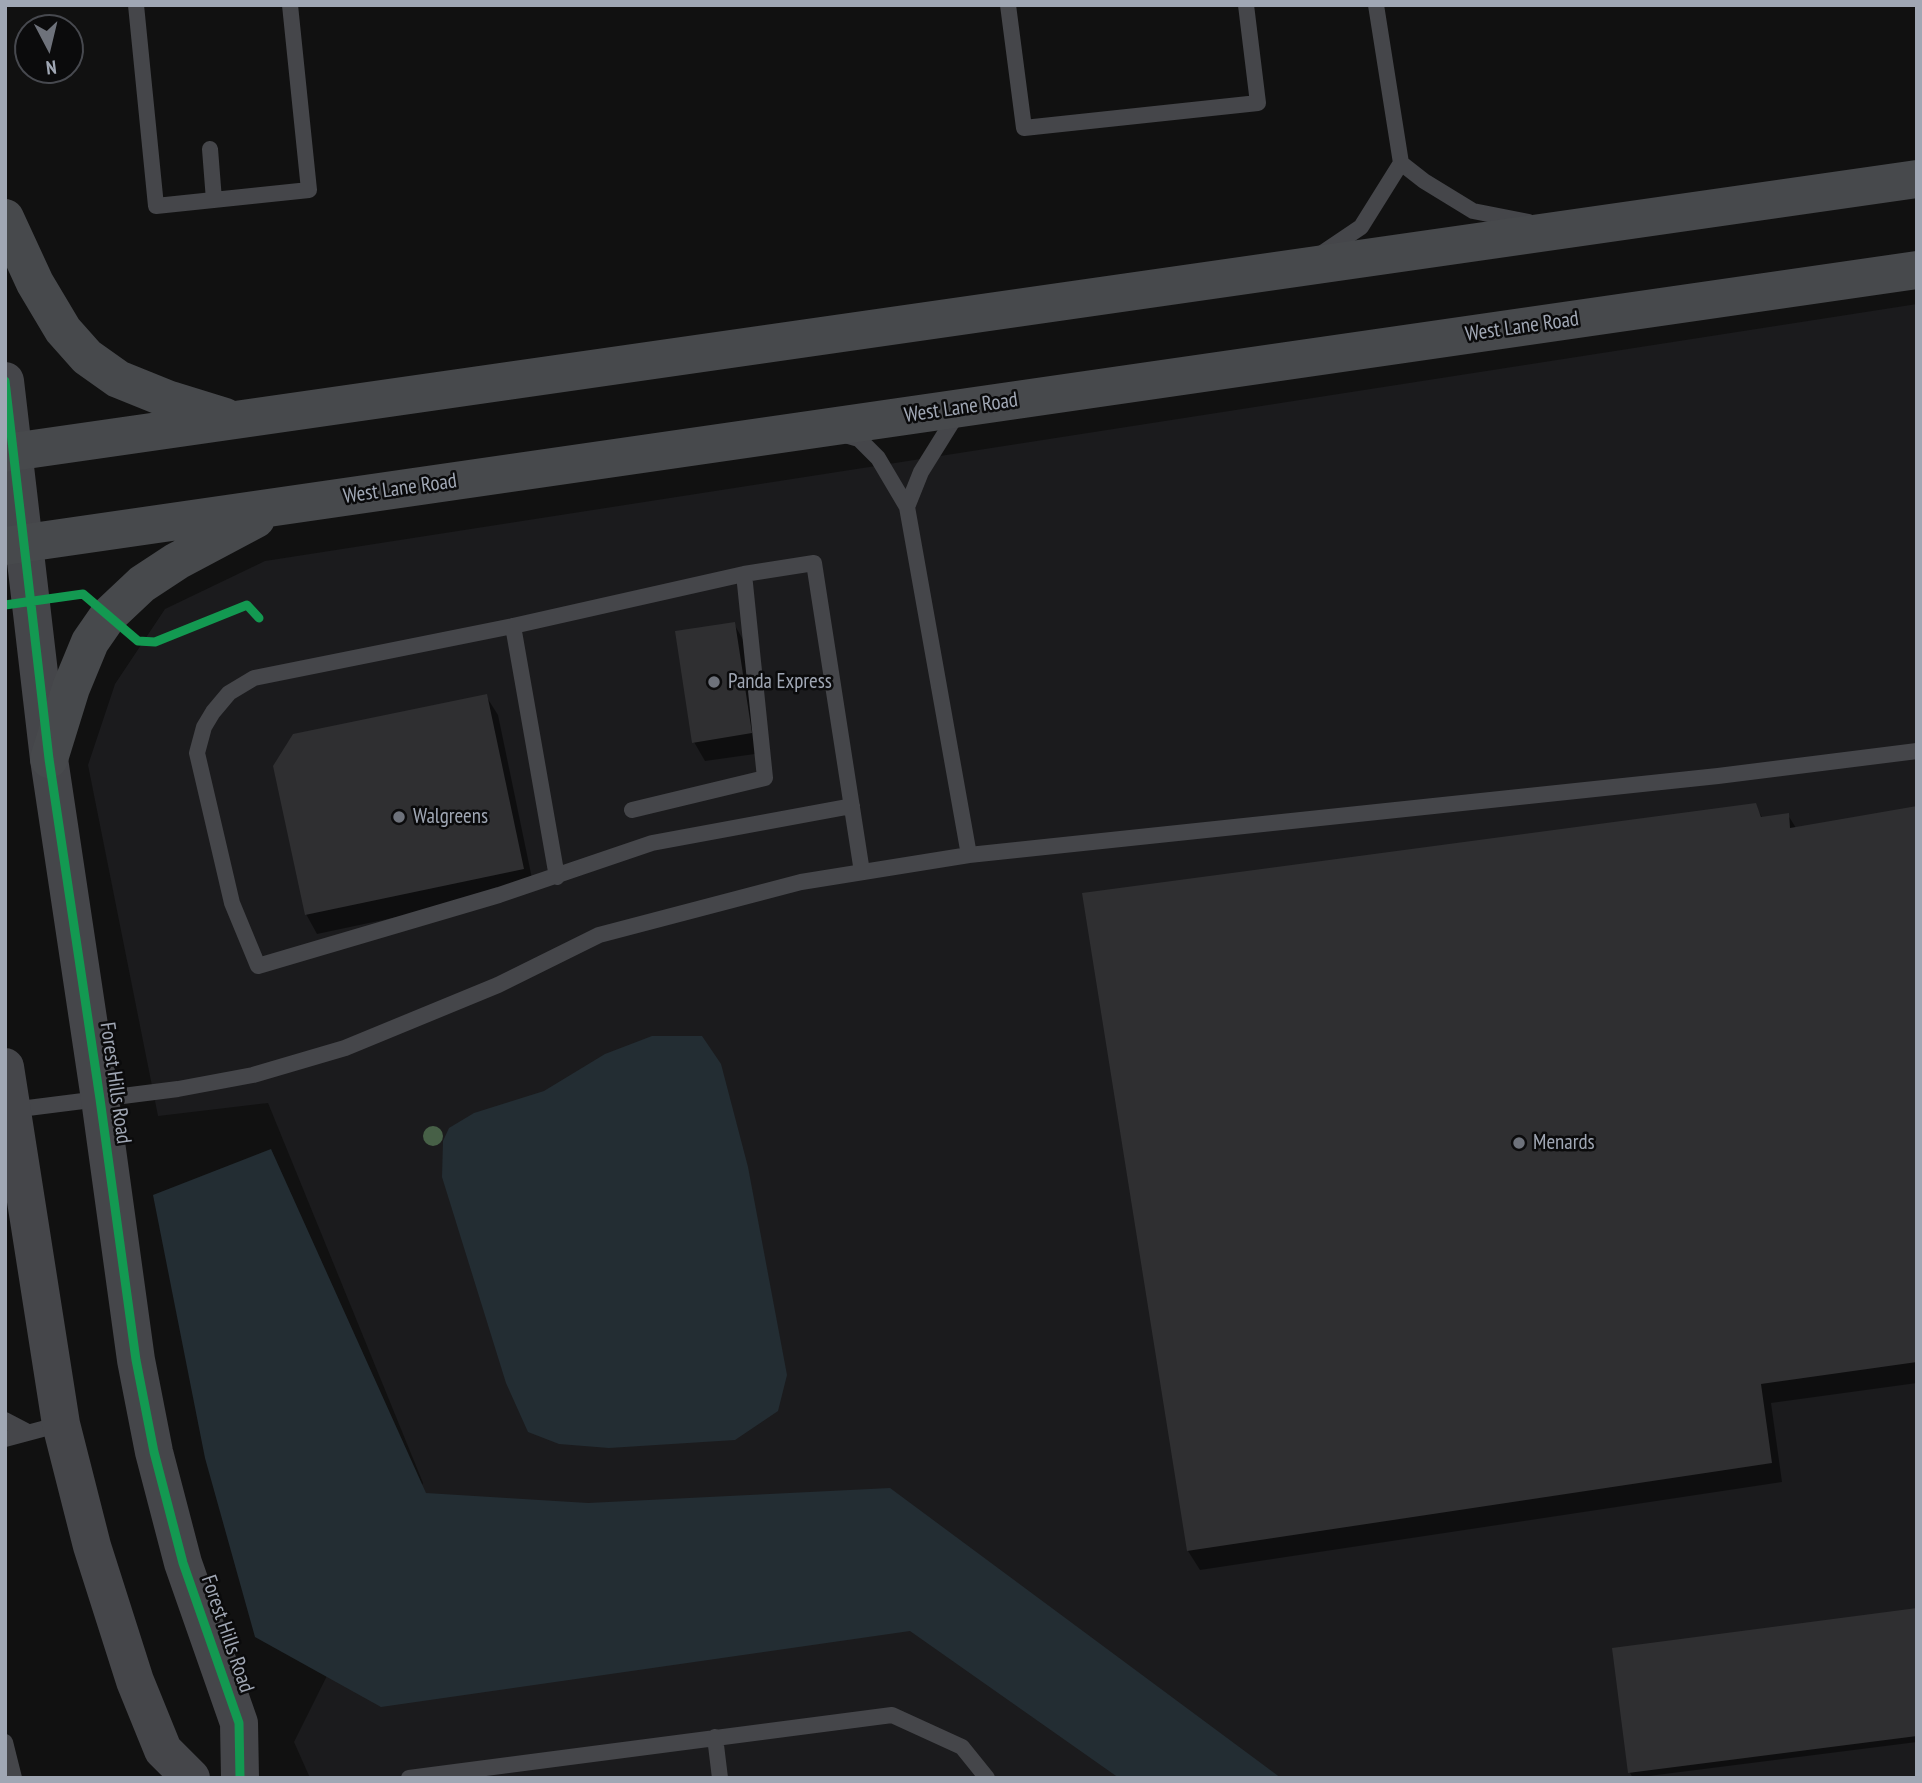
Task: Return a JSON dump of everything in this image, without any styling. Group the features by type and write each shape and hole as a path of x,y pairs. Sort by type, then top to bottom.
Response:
{"main road":[{"path":"9,453 1917,179"},
{"path":"5,218 35,283 63,330 87,357 118,379 170,400 233,420"},
{"name":"West Lane Road","path":"15,544 1917,270"},
{"path":"1330,355 1917,297"},
{"path":"49,759 71,688 90,642 108,616 142,584 177,561 279,506"}],"street":[{"name":"Forest Hills Road","path":"5,382 15,544 100,1099 136,1360 154,1452 183,1563 239,1723 240,1778"},
{"path":"5,1067 45,1428 92,1546 135,1681 163,1750 191,1778"}],"lane":[{"path":"136,5 156,206 309,190 290,5"},
{"path":"1008,5 1024,128 1258,103 1246,5"},
{"path":"1293,268 1322,253 1361,227 1401,163 1376,5"},
{"path":"210,149 214,200"},
{"path":"1401,163 1424,181 1473,211 1562,229"},
{"path":"907,507 921,472 961,408"},
{"path":"820,429 859,439 878,458 907,507 969,855"},
{"path":"852,806 652,843 557,877 258,966 232,903 197,753 204,727 213,712 229,694 254,678 513,626 744,574 814,563 852,806 862,872"},
{"path":"632,810 765,778 744,574"},
{"path":"513,626 557,877"},
{"path":"9,1110 178,1089 253,1075 345,1048 498,985 599,935 802,881 969,855 1717,776 1917,751"},
{"path":"5,1420 45,1428"},
{"path":"5,1439 45,1428"},
{"path":"409,1778 452,1775 715,1737 892,1715 962,1747 987,1778"},
{"path":"715,1737 720,1778"},
{"path":"5,1742 13,1778"}],"shaded area":[{"path":"1917,304 1917,1778 310,1778 294,1742 423,1483 268,1103 158,1116 88,765 115,684 165,609 265,561"},
{"path":"652,1036 702,1036 721,1064 748,1167 787,1375 778,1411 735,1440 609,1448 559,1444 528,1432 506,1383 442,1177 443,1141 449,1128 474,1113 544,1091 605,1054"},
{"path":"271,1149 426,1493 588,1503 890,1488 1281,1778 1119,1778 910,1631 381,1707 255,1637 205,1458 153,1195"}],"building":[{"name":"Panda Express","path":"735,622 752,733 692,743 675,631"},
{"name":"Walgreens","path":"487,694 524,869 305,915 273,766 293,734"},
{"name":"Menards","path":"1756,803 1761,817 1789,813 1790,828 1917,806 1917,1362 1761,1384 1772,1463 1187,1551 1082,893"},
{"path":"1917,1608 1917,1736 1628,1773 1612,1648"}],"cycle path":[{"path":"5,381 49,759 136,1360 154,1452 183,1563 239,1723 240,1778"},
{"path":"5,605 83,594 138,641 155,642 247,605 259,618"}],"place":[{"name":"Panda Express","path":"714,682"},
{"name":"Walgreens","path":"399,817"},
{"name":"Menards","path":"1519,1143"}]}
